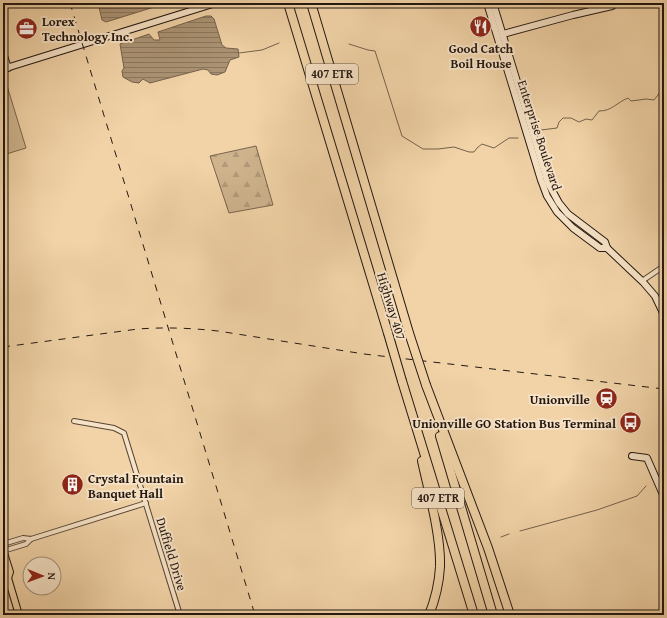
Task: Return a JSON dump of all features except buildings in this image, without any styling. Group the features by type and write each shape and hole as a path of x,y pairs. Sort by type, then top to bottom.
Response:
{"highway":[{"name":"Highway 407","path":"288,3 474,615"},
{"name":"Highway 407","path":"311,3 409,334 426,385 493,615"},
{"path":"402,381 437,532 440,567 437,588 429,615"},
{"path":"426,385 488,548 510,615"}],"main road":[{"path":"3,53 5,68 216,3"},
{"name":"Enterprise Boulevard","path":"486,3 500,36 548,183 559,204 568,214 605,242 606,248 642,280 655,296 664,314"},
{"name":"Enterprise Boulevard","path":"493,3 500,36"},
{"path":"500,36 611,5"},
{"path":"632,456 647,458 664,497"},
{"path":"3,550 10,572 5,576 19,615"}],"street":[{"path":"642,280 664,266"},
{"name":"Duffield Drive","path":"74,421 114,428 124,433 180,615"},
{"path":"3,544 23,538 31,539 146,503"},
{"path":"3,550 26,544 31,539"}],"green space":[{"path":"5,79 26,148 3,155 3,80"},
{"path":"256,146 273,205 229,213 210,156"}],"shaded area":[{"path":"98,3 167,3 106,22 102,20"},
{"path":"206,16 211,16 214,19 222,45 226,48 238,49 239,57 230,60 225,72 217,75 211,74 208,70 203,69 150,83 143,79 139,83 132,82 123,77 122,71 124,68 120,44 149,34 154,40 160,40 158,32"}],"waterway":[{"path":"239,53 262,50 279,43"},
{"path":"349,44 375,51 402,136 423,149 454,147 469,152 474,152 482,144 494,148 509,138 518,138"},
{"path":"541,130 557,128 559,122 563,118 571,118 579,122 586,119 592,120 599,111 607,110 628,98 631,101 646,99 654,100 661,91 664,90"},
{"path":"520,531 597,510 637,496 646,486"},
{"path":"501,537 509,534"}],"railway":[{"path":"70,3 255,615"},
{"path":"3,347 138,329 198,329 364,354 664,389"}],"place":[{"name":"Good Catch Boil House","path":"481,26"},
{"name":"Lorex Technology Inc.","path":"27,28"},
{"name":"Unionville","path":"606,399"},
{"name":"Unionville GO Station Bus Terminal","path":"631,423"},
{"name":"Crystal Fountain Banquet Hall","path":"73,485"}]}
